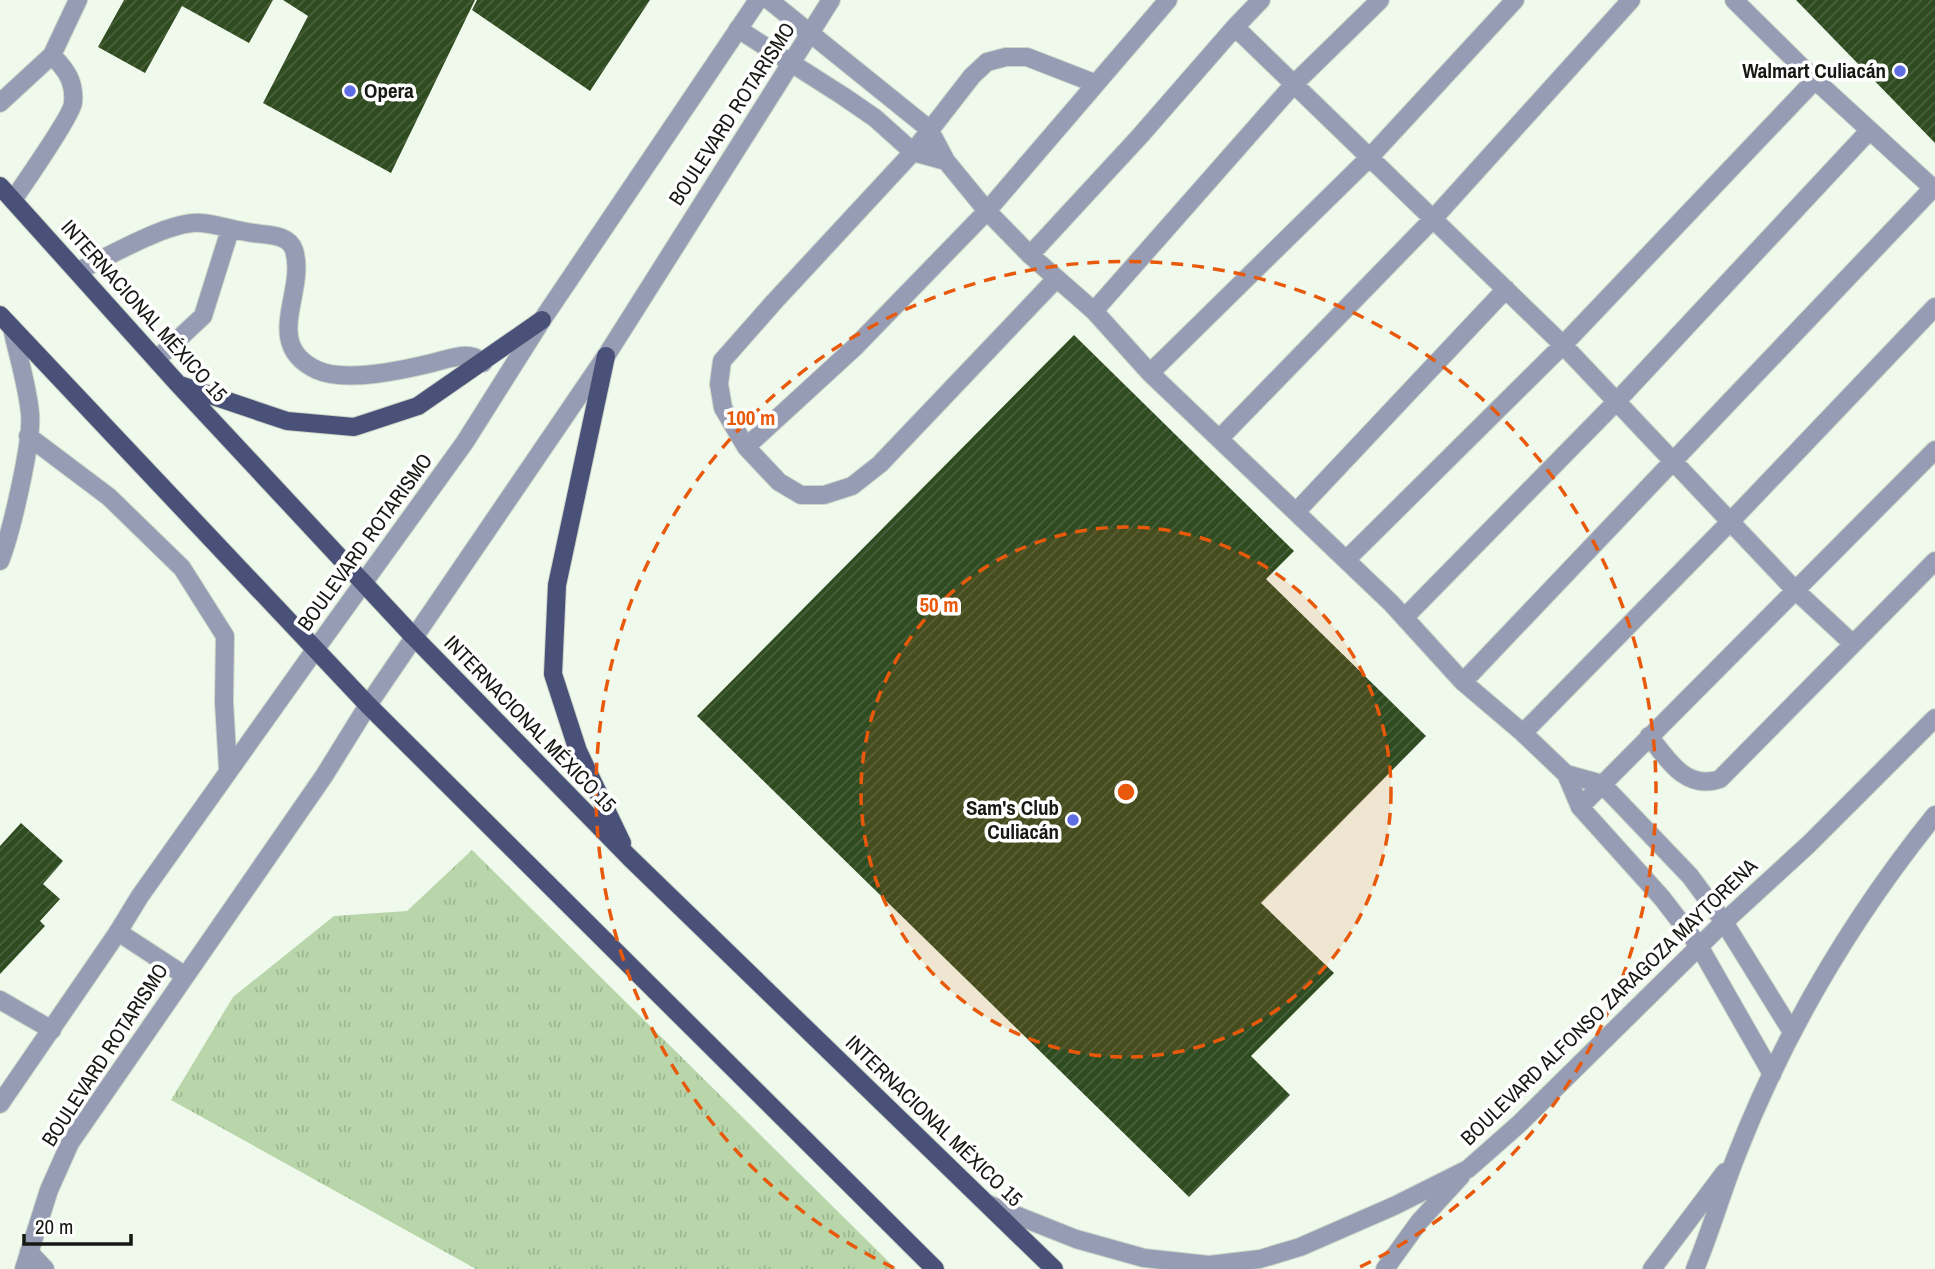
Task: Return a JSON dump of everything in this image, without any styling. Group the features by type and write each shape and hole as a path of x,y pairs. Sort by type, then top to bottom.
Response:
{"main road":[{"name":"INTERNACIONAL MÉXICO 15","path":"0,186 177,384 414,636 629,858 1054,1269"},
{"path":"177,384 288,421 354,427 418,406 542,320"},
{"path":"6,322 368,705 935,1269"},
{"path":"606,356 557,584 553,674 578,751 629,858"}],"street":[{"path":"0,103 52,55 78,0"},
{"name":"BOULEVARD ROTARISMO","path":"0,1104 228,770 465,442 542,320 758,0"},
{"path":"769,0 929,129 946,161 987,211 1030,255 1094,311 1150,373 1405,617 1463,681 1566,774 1580,807 1662,898 1699,946 1772,1074"},
{"name":"BOULEVARD ROTARISMO","path":"27,1260 49,1190 70,1143 324,775 414,636 606,356 831,0"},
{"path":"746,447 855,347 987,211 1094,83 1168,0"},
{"path":"1030,255 1261,0"},
{"path":"1094,311 1294,84 1380,0"},
{"path":"1150,373 1370,157 1515,0"},
{"path":"1219,439 1433,219 1631,0"},
{"path":"1463,681 1934,189 1815,80 1734,0"},
{"path":"1235,27 1563,345 1795,590 1852,643"},
{"path":"738,29 875,118 913,152 946,161"},
{"path":"13,200 74,106 72,83 67,71 52,55"},
{"path":"1056,279 880,464 852,486 824,495 801,495 779,482 746,447 723,408 719,384 722,361 913,152 972,76 987,62 1006,57 1027,57 1094,83"},
{"path":"1346,560 1563,345 1815,80"},
{"path":"1405,617 1617,401 1869,131"},
{"path":"78,271 161,231 187,223 274,236 288,240 294,250 296,268 289,340 299,358 319,371 354,375 405,370 456,357 474,357 483,363"},
{"path":"157,359 203,316 230,230"},
{"path":"1296,512 1506,289"},
{"path":"1523,733 1730,522 1935,307"},
{"path":"0,561 5,549 29,436 30,414 6,322"},
{"path":"29,436 109,497 182,568 225,636 224,702 228,770"},
{"path":"1580,807 1935,450"},
{"path":"1649,736 1688,779 1701,783 1720,779 1935,561"},
{"name":"BOULEVARD ALFONSO ZARAGOZA MAYTORENA","path":"988,1204 1076,1239 1144,1258 1209,1265 1260,1259 1300,1247 1394,1206 1468,1168 1519,1125 1935,718"},
{"path":"1566,774 1602,784 1690,876 1724,922 1792,1032"},
{"path":"1695,1269 1735,1158 1792,1032 1835,955 1900,858 1935,815"},
{"path":"118,932 184,975"},
{"path":"0,1000 52,1030"},
{"path":"1653,1269 1735,1158"},
{"path":"1385,1269 1419,1222 1468,1168"},
{"path":"27,1260 45,1269"}],"green space":[{"path":"472,850 896,1269 476,1269 171,1100 233,997 334,916 407,911"}],"building":[{"path":"124,0 273,0 249,43 182,6 145,73 98,47"},
{"name":"Opera","path":"283,0 475,0 391,173 263,103 308,16"},
{"path":"477,0 650,0 590,91 472,10"},
{"name":"Walmart Culiacán","path":"1796,0 1935,0 1935,143"},
{"name":"Sam's Club Culiacán","path":"1074,335 1294,551 1266,579 1426,736 1261,903 1334,973 1251,1056 1290,1095 1189,1197 697,716"},
{"path":"21,823 63,861 43,884 60,899 40,921 45,926 0,974 0,846"}],"place":[{"name":"Walmart Culiacán","path":"1900,71"},
{"name":"Opera","path":"350,91"},
{"name":"Sam's Club Culiacán","path":"1073,820"}]}
